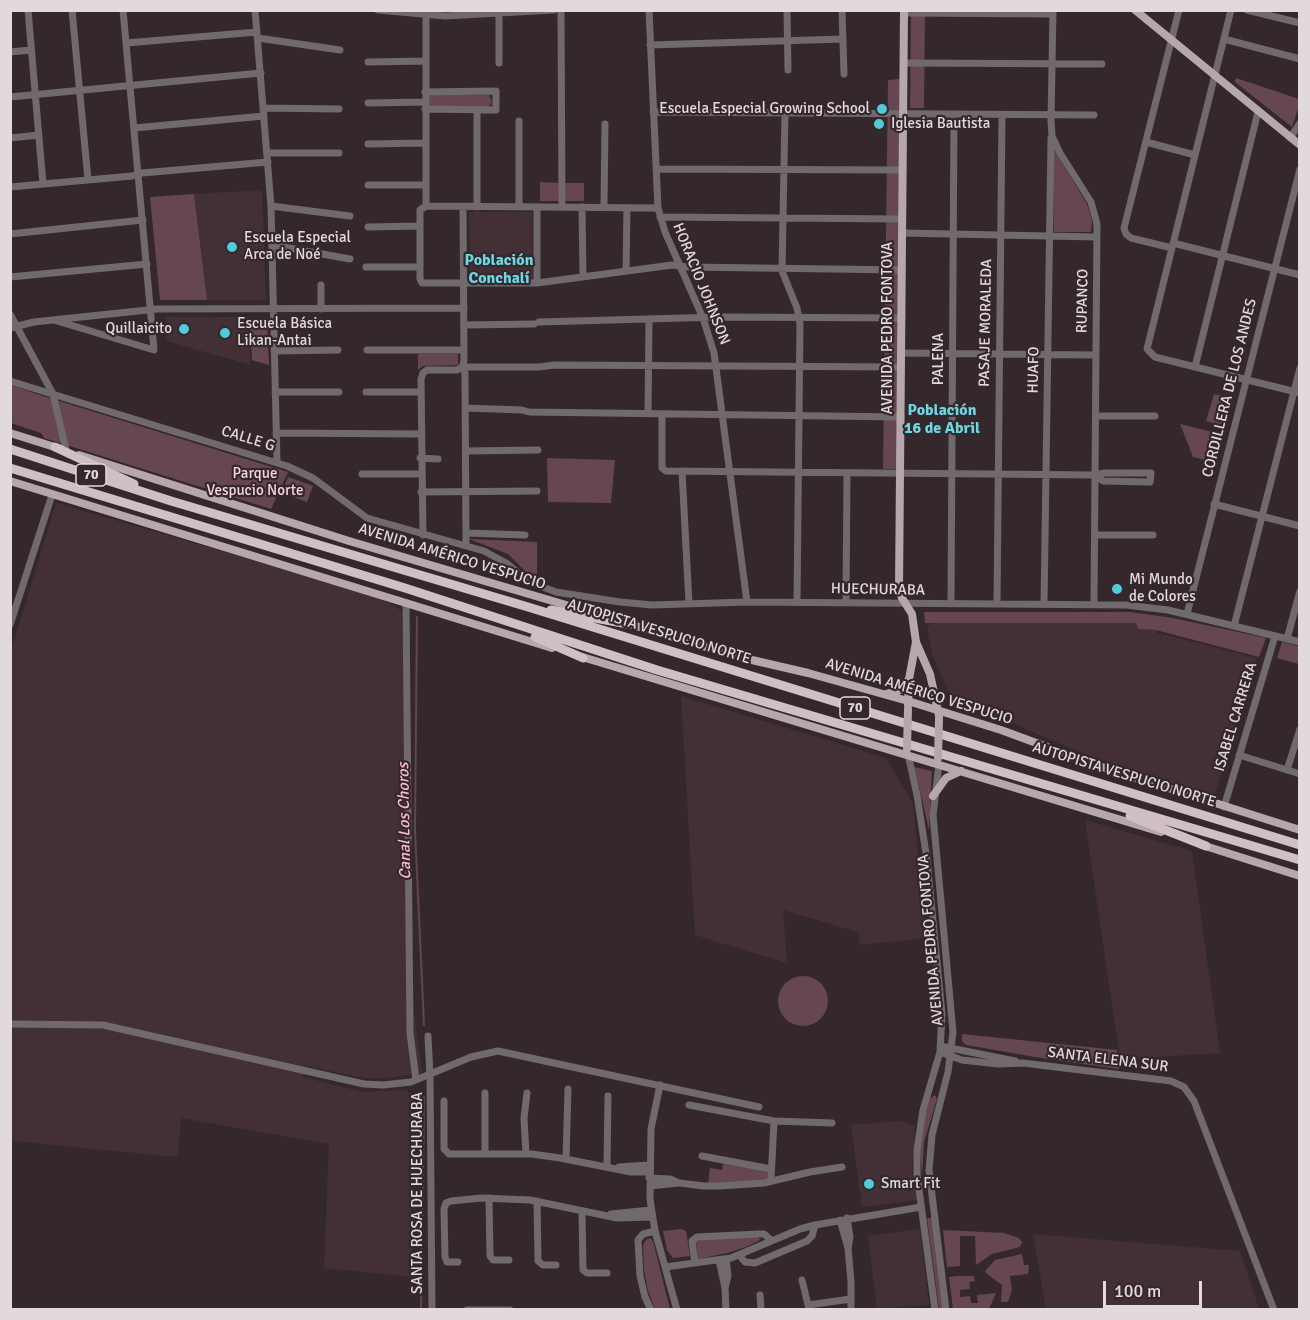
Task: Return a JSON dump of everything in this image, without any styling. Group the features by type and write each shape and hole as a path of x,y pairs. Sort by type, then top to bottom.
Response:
{"highway":[{"path":"55,447 171,501"},
{"name":"AUTOPISTA VESPUCIO NORTE","path":"10,448 171,501 528,607 1299,845"},
{"name":"AUTOPISTA VESPUCIO NORTE","path":"10,470 41,477 469,609 657,670 1299,860"},
{"path":"528,607 628,624"},
{"path":"469,609 583,658"},
{"path":"1084,797 1206,846"}],"main road":[{"path":"1135,10 1299,145"},
{"name":"AVENIDA PEDRO FONTOVA","path":"904,12 899,588 912,614 916,642 930,674 939,715 938,761"},
{"name":"AVENIDA AMÉRICO VESPUCIO","path":"10,433 349,541 739,657 808,673 884,695 939,715 1001,730 1096,765 1299,830"},
{"path":"10,481 784,719 938,761 961,771 1299,876"},
{"name":"AVENIDA PEDRO FONTOVA","path":"907,752 909,679 916,642"},
{"path":"884,695 900,690 909,679"},
{"path":"933,796 946,778 961,771"}],"street":[{"path":"28,10 44,184"},
{"path":"72,10 88,180"},
{"path":"53,320 153,350 123,10"},
{"path":"255,10 271,206 277,462"},
{"path":"378,10 426,13 554,10"},
{"path":"561,10 562,207"},
{"name":"HORACIO JOHNSON","path":"649,10 658,208 703,318 716,366 747,602"},
{"path":"787,10 788,70"},
{"path":"842,10 844,74"},
{"path":"1179,10 1125,225 1125,234 1131,238 1222,256 1299,275"},
{"path":"1231,10 1148,343 1148,352 1155,357 1297,392"},
{"path":"1247,10 1299,24"},
{"path":"904,12 1053,12"},
{"name":"RUPANCO","path":"1053,12 1052,136 1091,202 1098,237 1094,604"},
{"path":"426,13 426,206"},
{"path":"499,63 500,13"},
{"path":"126,43 257,35 340,50"},
{"path":"651,45 843,39"},
{"path":"1224,39 1299,59"},
{"path":"10,52 31,50"},
{"path":"368,62 425,61"},
{"path":"904,63 1102,64"},
{"path":"10,97 261,73"},
{"path":"368,103 495,110 496,91 425,92"},
{"path":"134,128 264,112 339,109"},
{"path":"477,110 477,207"},
{"path":"653,112 1094,116"},
{"path":"1194,367 1258,112"},
{"path":"785,113 782,268 800,317 797,602"},
{"name":"PALENA","path":"951,604 954,114"},
{"name":"PASAJE MORALEDA","path":"997,604 1002,115"},
{"path":"519,121 519,207"},
{"path":"1290,138 1299,123"},
{"path":"604,207 605,124"},
{"path":"10,138 39,135"},
{"name":"HUAFO","path":"1044,604 1050,146 1052,136"},
{"path":"1146,142 1195,155"},
{"path":"368,144 425,143"},
{"path":"267,153 339,153"},
{"path":"10,187 268,162"},
{"path":"656,169 903,170"},
{"name":"CORDILLERA DE LOS ANDES","path":"1187,614 1299,169"},
{"path":"368,185 425,185"},
{"path":"271,206 350,216"},
{"path":"658,208 426,206 420,210 421,282 537,283 680,266 902,270"},
{"path":"463,207 464,350 462,367 465,373 466,545"},
{"path":"537,207 537,283"},
{"path":"582,207 583,277"},
{"path":"626,271 627,208"},
{"path":"660,217 902,219"},
{"path":"10,234 142,220"},
{"path":"368,227 420,226"},
{"path":"902,233 1098,237"},
{"path":"272,245 350,259"},
{"path":"10,277 147,264"},
{"path":"366,267 420,267"},
{"path":"321,285 321,309"},
{"path":"13,327 151,309 464,308"},
{"path":"10,314 13,327 53,394 66,450"},
{"path":"464,325 703,318 902,318"},
{"path":"648,414 649,320"},
{"path":"367,350 464,350"},
{"path":"274,351 338,351"},
{"path":"901,353 1096,355"},
{"path":"423,535 420,434 421,377 425,371 457,370 462,367 554,365 901,367"},
{"path":"1234,626 1297,392 1299,368"},
{"name":"CALLE G","path":"10,381 277,462 314,478 367,518 466,545"},
{"path":"275,392 339,392"},
{"path":"366,392 421,392"},
{"path":"465,408 529,412 901,417"},
{"path":"662,414 663,470 1095,476 1105,472 1151,473 1150,482 1103,481 1095,476"},
{"path":"1096,416 1155,416"},
{"path":"276,433 420,434"},
{"path":"465,451 538,450"},
{"path":"420,458 438,459"},
{"path":"682,471 689,604"},
{"path":"846,603 847,473"},
{"path":"362,474 421,474"},
{"path":"421,492 537,491"},
{"path":"10,625 52,495"},
{"path":"1214,504 1299,526"},
{"path":"466,534 525,535"},
{"path":"1095,535 1153,535"},
{"name":"HUECHURABA","path":"466,545 493,555 530,582 548,590 634,604 797,602 1139,606 1187,614 1299,642"},
{"path":"1287,639 1299,591"},
{"name":"SANTA ROSA DE HUECHURABA","path":"406,603 410,1033 416,1080 430,1076"},
{"name":"ISABEL CARRERA","path":"1224,807 1275,636"},
{"path":"1287,770 1299,729"},
{"name":"AVENIDA PEDRO FONTOVA","path":"907,752 917,795 927,860 941,1000 940,1049 919,1130 917,1150 917,1174 935,1310"},
{"path":"1239,755 1299,774"},
{"name":"AVENIDA PEDRO FONTOVA","path":"938,761 933,815 953,1021 951,1057 932,1136 929,1170 946,1310"},
{"path":"10,1024 104,1025 344,1081 383,1085 416,1080"},
{"name":"SANTA ROSA DE HUECHURABA","path":"428,1036 432,1310"},
{"name":"SANTA ELENA SUR","path":"940,1049 999,1056 1023,1063"},
{"name":"SANTA ELENA SUR","path":"940,1049 951,1057 998,1064 1023,1063 1171,1081 1188,1091 1194,1101 1274,1310"},
{"path":"430,1076 471,1057 498,1051 759,1107"},
{"path":"660,1085 651,1129 649,1175 651,1214 677,1310"},
{"path":"566,1159 568,1089"},
{"path":"485,1093 485,1154"},
{"path":"526,1154 524,1118 527,1093"},
{"path":"927,1096 936,1094 941,1101"},
{"path":"607,1167 609,1096"},
{"path":"444,1101 444,1147 446,1153 449,1154 526,1154 566,1159 670,1179 679,1183 712,1187 764,1183 842,1167"},
{"path":"689,1105 774,1121 832,1123"},
{"path":"771,1180 774,1121"},
{"path":"702,1156 771,1169"},
{"path":"458,1263 445,1259 445,1205 451,1201 489,1198 537,1201 623,1219 651,1214"},
{"path":"489,1198 490,1256 494,1260 509,1260"},
{"path":"537,1201 538,1261 543,1265 556,1265"},
{"path":"665,1267 723,1260 815,1225 921,1207"},
{"path":"582,1211 583,1270 587,1273 607,1273"},
{"path":"844,1219 843,1235 848,1248"},
{"path":"844,1219 850,1238 848,1248 851,1310"},
{"path":"739,1254 745,1262 755,1263 807,1241 812,1236 815,1225"},
{"path":"651,1310 640,1276 638,1240 643,1234 655,1231"},
{"path":"695,1263 692,1241 697,1237 759,1233 771,1240"},
{"path":"723,1260 721,1272 725,1288 726,1310"},
{"path":"723,1260 728,1276 725,1288"},
{"path":"802,1280 809,1307 851,1299"},
{"path":"760,1295 761,1310"},
{"path":"467,1310 510,1310"}],"shaded area":[{"name":"Escuela Especial Arca de Noé","path":"262,190 266,300 207,300 194,194"},
{"path":"469,212 532,212 533,280 470,279"},
{"name":"Escuela Básica Likan-Antai","path":"165,317 248,317 250,365 167,341"},
{"path":"56,503 377,596 402,611 414,1013 422,1073 388,1078 365,1078 305,1066 302,1077 362,1092 407,1090 414,1098 409,1156 413,1277 324,1268 329,1144 181,1118 178,1157 11,1141 11,651"},
{"path":"932,623 1137,623 1138,629 1156,630 1157,633 1257,658 1214,797 1084,754 1010,722 958,704 951,697 933,657 927,627"},
{"path":"681,696 886,758 913,803 926,938 860,945 858,932 783,910 787,963 695,935"},
{"path":"1085,820 1192,851 1220,1053 1120,1059"},
{"path":"903,1121 915,1126 912,1171 917,1200 862,1207 851,1125"},
{"path":"920,1229 929,1305 877,1309 868,1236"},
{"path":"1033,1234 1240,1251 1259,1309 1046,1309"}],"green space":[{"path":"911,11 925,11 924,108 910,108"},
{"path":"1236,78 1299,99 1292,127 1235,82"},
{"path":"900,79 897,469 883,469 888,80"},
{"path":"428,95 489,95 492,102 489,107 428,107"},
{"path":"1053,148 1087,204 1092,221 1091,232 1054,232"},
{"path":"540,182 560,183 559,201 540,201"},
{"path":"565,183 584,183 584,201 565,201"},
{"path":"194,194 207,300 160,300 150,197"},
{"path":"267,318 269,365 252,360 250,319"},
{"path":"418,354 458,354 458,365 423,366 418,370"},
{"name":"Parque Vespucio Norte","path":"11,385 288,472 271,509 44,438 41,433 11,423"},
{"path":"1214,394 1230,398 1223,426 1206,421"},
{"path":"1180,424 1221,434 1214,462 1193,457"},
{"path":"547,458 615,460 611,503 548,502"},
{"path":"288,477 313,486 307,502 282,493"},
{"path":"469,539 537,542 537,577 526,572 508,554"},
{"path":"924,612 1130,612 1173,618 1266,638 1259,657 1156,630 1138,629 1136,623 925,623"},
{"path":"1282,642 1299,646 1299,664 1277,658"},
{"path":"914,767 932,771 929,830 918,782"},
{"path":"803,976 821,983 828,1001 821,1019 803,1026 785,1019 778,1001 785,983"},
{"path":"962,1034 1117,1050 1119,1069 966,1045 962,1041"},
{"path":"935,1095 937,1099 924,1142 922,1178 920,1148 923,1120 930,1099"},
{"path":"723,1164 770,1171 770,1177 767,1180 708,1184 710,1168 722,1170"},
{"path":"927,1218 932,1218 943,1309 939,1309"},
{"path":"681,1229 686,1231 690,1256 673,1258 667,1250 663,1231"},
{"path":"943,1230 1004,1233 1019,1238 1022,1242 1020,1247 992,1254 976,1265 975,1236 960,1236 960,1266 947,1267"},
{"path":"758,1236 760,1240 746,1247 698,1259 696,1241"},
{"path":"650,1238 653,1241 670,1309 655,1309 648,1291 643,1245"},
{"path":"1022,1254 1024,1265 1029,1265 1028,1274 1010,1276 1012,1290 1008,1302 1001,1302 1002,1285 985,1271 995,1260"},
{"path":"974,1276 975,1281 969,1282 970,1289 960,1290 960,1297 970,1296 971,1303 978,1303 977,1295 996,1293 989,1309 953,1309 949,1277"}],"waterway":[{"name":"Canal Los Choros","path":"417,617 415,831 424,1025"},
{"name":"Canal Los Choros","path":"421,1310 424,1097"}],"place":[{"name":"Escuela Especial Growing School","path":"882,109"},
{"name":"Iglesia Bautista","path":"879,124"},
{"name":"Escuela Especial Arca de Noé","path":"232,247"},
{"name":"Quillaicito","path":"184,329"},
{"name":"Escuela Básica Likan-Antai","path":"225,333"},
{"name":"Mi Mundo de Colores","path":"1117,589"},
{"name":"Smart Fit","path":"869,1184"}],"district":[{"name":"Población Conchalí","path":"499,270"},
{"name":"Población 16 de Abril","path":"942,420"}]}
